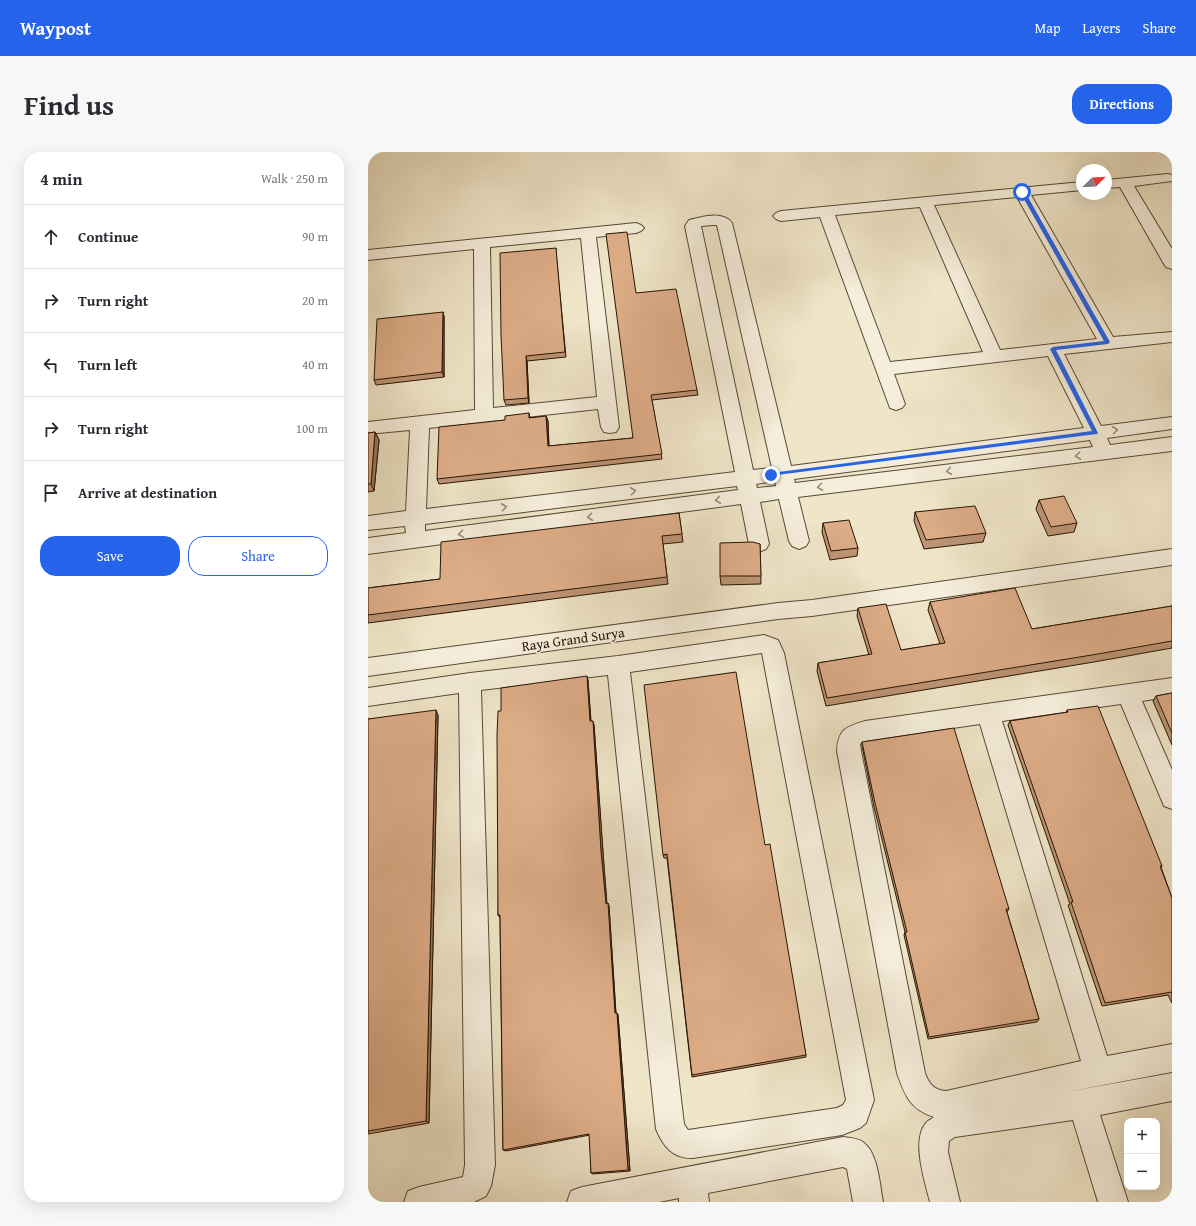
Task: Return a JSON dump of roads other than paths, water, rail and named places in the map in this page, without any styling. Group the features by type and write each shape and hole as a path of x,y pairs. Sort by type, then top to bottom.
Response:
{"street":[{"path":"1112,183 1168,178"},
{"path":"1124,182 1171,258"},
{"path":"781,216 1076,187"},
{"path":"1022,192 1108,342"},
{"path":"925,202 994,356"},
{"path":"826,212 896,404"},
{"path":"760,544 751,486 693,226 694,223 698,222 720,220 724,223 779,483 799,541"},
{"path":"368,255 636,228"},
{"path":"588,233 610,427"},
{"path":"482,244 484,415"},
{"path":"883,369 1108,342 1172,337"},
{"path":"1053,349 1106,452"},
{"path":"368,428 606,402"},
{"path":"414,541 420,422"},
{"path":"779,483 1096,433 1172,423"},
{"path":"368,523 416,517 1106,452 1172,444"},
{"path":"368,546 414,541 751,486"},
{"name":"Raya Grand Surya","path":"368,667 778,611 812,608 1172,557"},
{"path":"368,697 470,682 618,665 764,644 772,648 860,1100 859,1109 854,1116 837,1122 693,1144 684,1144 679,1142 670,1129 618,665"},
{"path":"419,1202 468,1191 476,1186 480,1165 470,682"},
{"path":"1172,687 865,731 856,734 849,740 850,758 913,1080 915,1087 928,1100 934,1104 946,1105 1098,1071 1172,1058"},
{"path":"1128,694 1172,798"},
{"path":"988,714 1098,1071"},
{"path":"945,1202 934,1152 936,1133 950,1123 1082,1104 1172,1087"},
{"path":"1082,1104 1113,1202"},
{"path":"582,1202 693,1192 843,1152 854,1153 862,1163 868,1202"}]}
